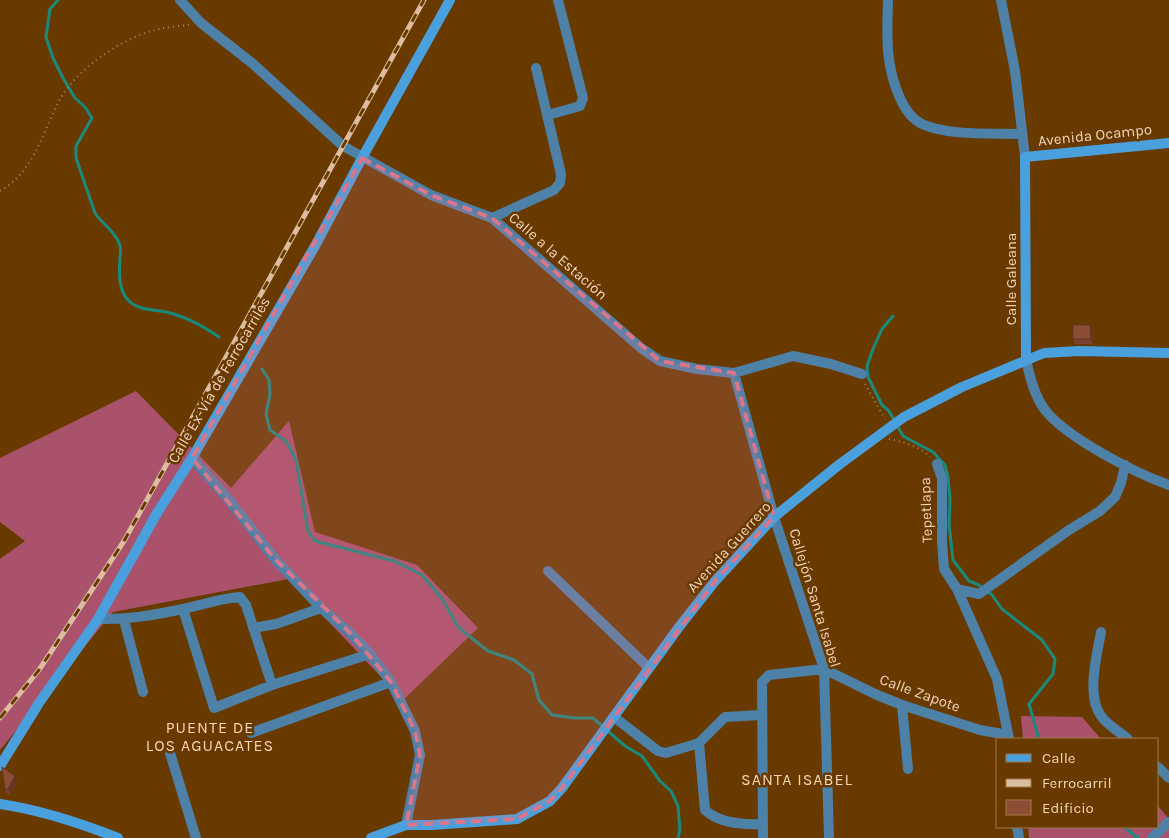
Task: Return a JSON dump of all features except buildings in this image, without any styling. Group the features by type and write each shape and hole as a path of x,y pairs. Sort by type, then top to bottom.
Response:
{"main road":[{"name":"Calle Ex-Vía de Ferrocarriles","path":"0,766 39,702 98,619 157,513 192,458 315,246 450,0"},
{"name":"Avenida Ocampo","path":"1025,158 1169,143"},
{"name":"Calle Galeana","path":"1025,158 1026,360"},
{"name":"Avenida Guerrero","path":"372,838 406,825 516,819 550,802 716,580 774,517 840,464 904,417 962,387 1044,353 1079,351 1169,353"},
{"path":"3,806 38,811 88,826 118,838"}],"street":[{"name":"Calle a la Estación","path":"180,0 201,23 252,63 343,146 430,195 492,218 641,348 660,361 697,369 734,373"},
{"path":"548,115 580,106 583,98 558,0"},
{"name":"Avenida Ocampo","path":"888,0 888,63 893,83 909,115 922,124 939,129 1022,134"},
{"name":"Calle Galeana","path":"1001,0 1001,8 1015,71 1025,158"},
{"path":"492,218 554,190 560,183 561,174 536,68"},
{"path":"774,517 734,373 793,356 831,364 862,374"},
{"name":"Calle Galeana","path":"1026,360 1032,386 1045,410 1079,438 1125,465 1169,485"},
{"path":"192,458 275,559 321,608 351,634 370,654 391,682 416,731 420,754 406,825"},
{"name":"Tepetlapa","path":"937,464 942,478 944,569 957,589 998,679 1008,737"},
{"path":"957,589 979,594 1069,530 1100,511 1114,497 1121,483 1125,465"},
{"name":"Callejón Santa Isabel","path":"774,517 824,669 829,838"},
{"path":"548,572 649,668"},
{"path":"98,619 124,620 240,597 246,605 272,685"},
{"path":"253,628 276,624 321,608"},
{"path":"182,609 214,708 272,685 370,654"},
{"path":"124,620 143,692"},
{"path":"1101,632 1094,670 1094,696 1101,716 1127,738"},
{"path":"763,838 762,682 769,675 824,669"},
{"name":"Calle Zapote","path":"824,669 902,705 1008,737"},
{"path":"251,733 391,682"},
{"path":"902,705 908,770"},
{"path":"612,720 658,751 666,753 699,743 725,717 761,714"},
{"path":"699,743 705,810 717,819 763,824"},
{"path":"170,753 196,838"},
{"path":"1159,768 1169,778"},
{"path":"1154,837 1169,822"}],"path":[{"path":"0,191 22,173 36,152 63,94 74,80 114,48 132,38 155,30 201,23"},
{"path":"862,374 863,381 890,427"},
{"name":"Tepetlapa","path":"878,437 906,443 926,452 937,464"}],"highlighted area":[{"path":"362,158 431,195 492,218 660,361 734,373 774,517 716,580 562,788 550,801 517,819 406,825 420,755 415,731 391,682 351,634 275,559 192,458"}],"shaded area":[{"path":"136,391 231,488 289,421 315,532 417,565 478,628 403,700 288,579 113,612 0,750 0,559 25,541 0,522 0,458"},
{"path":"1021,716 1082,717 1100,738 1023,738"},
{"path":"1159,807 1169,819 1169,838 1029,838 1028,828 1159,828"}],"waterway":[{"path":"58,0 50,9 46,37 53,58 64,80 75,98 85,107 92,118 76,146 76,158 95,213 114,234 120,245 120,275 123,293 130,302 138,307 180,316 200,325 219,337"},
{"path":"893,316 882,329 873,349 867,366 868,377 882,405 889,411 903,436 933,452 945,465 950,500 949,524 953,560 969,581 979,585 992,595 1002,609 1042,640 1055,659 1053,674 1029,704 1039,738"},
{"path":"262,369 269,380 270,394 266,414 270,430 286,441 296,460 308,531 315,541 394,561 422,575 442,599 459,628 488,651 514,660 532,674 539,700 552,715 593,718 625,746 642,756 660,781 671,791 678,806 680,830 678,838"},
{"path":"1125,828 1138,838"}],"railway":[{"path":"0,718 39,670 124,541 424,0"}],"district":[{"name":"PUENTE DE LOS AGUACATES","path":"210,736"},
{"name":"SANTA ISABEL","path":"797,779"}]}
